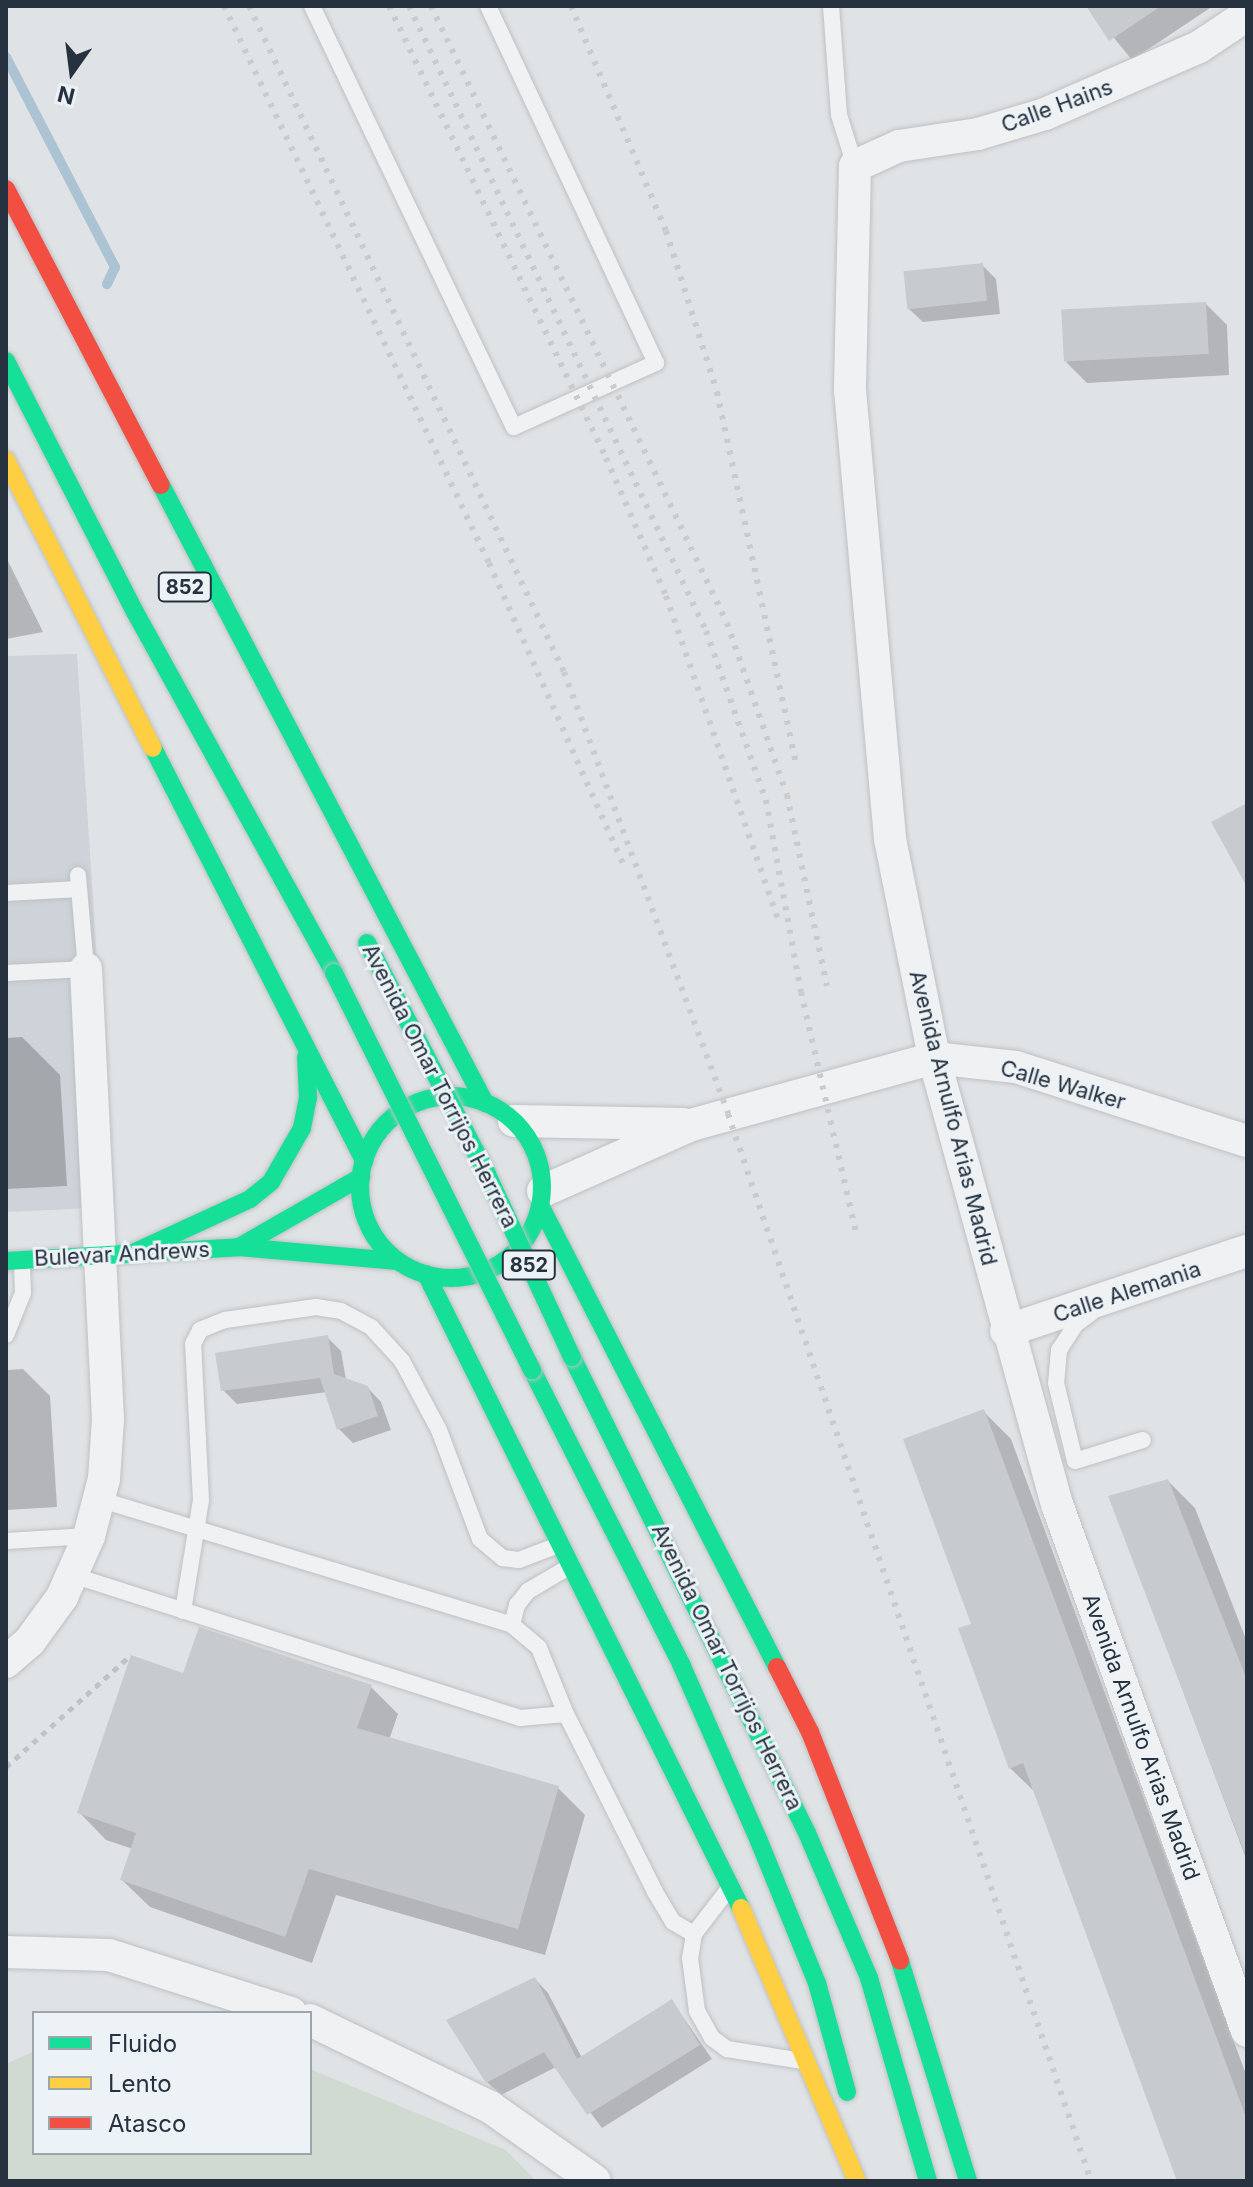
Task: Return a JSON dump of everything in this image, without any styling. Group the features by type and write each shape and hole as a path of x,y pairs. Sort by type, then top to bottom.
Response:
{"main road":[{"path":"6,189 485,1103"},
{"path":"6,228 54,325"},
{"name":"Avenida Omar Torrijos Herrera","path":"6,361 135,612 334,973 681,1664 817,1983 850,2104"},
{"path":"6,460 283,997 362,1169 370,1228 397,1261 426,1274 455,1278 485,1272 510,1256 530,1233 542,1198"},
{"path":"283,997 322,1017 364,1010 384,993 395,971 395,933"},
{"name":"Avenida Omar Torrijos Herrera","path":"363,936 486,1172 572,1357 807,1833 869,1978 928,2181"},
{"path":"116,1254 250,1199 281,1172 306,1113 305,1046"},
{"path":"362,1169 380,1131 410,1106 448,1097 485,1103 514,1121 533,1149 542,1198 615,1357 739,1587 810,1732 901,1964 968,2181"},
{"name":"Bulevar Andrews","path":"239,1247 362,1169"},
{"name":"Bulevar Andrews","path":"10,1260 239,1247 397,1261"},
{"path":"426,1274 731,1885 809,2061 857,2181"},
{"path":"496,1416 499,1370 537,1334 583,1333 615,1357"},
{"path":"858,2134 871,2181"}],"street":[{"name":"Calle Hains","path":"855,166 899,146 978,134 1045,114 1199,47 1247,15"},
{"name":"Avenida Arnulfo Arias Madrid","path":"855,166 850,390 868,619 890,839 934,1058 1006,1331 1057,1504 1247,2031"},
{"path":"6,1662 30,1641 72,1575 89,1536 98,1499 108,1419 116,1254 86,969"},
{"name":"Calle Walker","path":"542,1198 691,1125 934,1058 1016,1067 1247,1141"},
{"name":"Calle Walker","path":"514,1121 691,1125"},
{"name":"Calle Alemania","path":"1006,1331 1247,1251"},
{"path":"6,1952 109,1955 285,2011"},
{"path":"312,2021 490,2107 595,2181"}],"lane":[{"path":"312,6 514,427 656,363 488,6"},
{"path":"831,6 839,115 855,166"},
{"path":"6,893 78,882 86,969 6,973"},
{"path":"6,1335 23,1293 10,1260"},
{"path":"1113,1298 1076,1324 1059,1350 1056,1383 1075,1461 1143,1440"},
{"path":"183,1611 202,1477 193,1344 200,1330 225,1320 316,1307 341,1311 371,1327 402,1361 439,1430 470,1524 492,1550 519,1560 562,1543"},
{"path":"98,1499 512,1625 539,1648 566,1714 661,1902 673,1922 694,1934"},
{"path":"6,1541 89,1536"},
{"path":"512,1625 517,1605 528,1591 573,1565"},
{"path":"72,1575 520,1718 566,1714"},
{"path":"731,1885 694,1934 691,1981 697,2011 712,2038 747,2055 809,2061"}],"path":[{"path":"6,1767 131,1655"}],"shaded area":[{"path":"77,654 113,1207 6,1212 6,656"},
{"path":"32,2052 32,2155 312,2155 312,2070 506,2150 536,2181 6,2181 6,2064"}],"building":[{"path":"1086,6 1161,6 1109,41"},
{"path":"983,263 987,301 907,309 903,271"},
{"path":"1206,302 1209,354 1064,362 1061,310"},
{"path":"1247,803 1247,887 1211,822"},
{"path":"328,1335 334,1374 368,1386 378,1416 337,1430 320,1378 221,1391 215,1353"},
{"path":"984,1409 1247,2120 1247,2181 1177,2181 1023,1763 1009,1769 958,1628 971,1624 903,1439"},
{"path":"1168,1479 1247,1680 1247,1859 1108,1496"},
{"path":"199,1627 372,1685 357,1728 559,1786 518,1929 309,1869 285,1937 120,1880 136,1833 77,1813 131,1655 183,1673"},
{"path":"535,1977 577,2059 672,1999 700,2045 587,2115 544,2052 486,2083 446,2020"}],"waterway":[{"path":"6,57 115,267 107,284"}],"railway":[{"path":"224,6 489,563 625,869"},
{"path":"249,6 564,672 728,1114 1091,2181"},
{"path":"389,6 606,458 666,596 779,923"},
{"path":"409,6 706,631 766,800 801,992 857,1237"},
{"path":"431,6 727,623 787,795 827,986"},
{"path":"571,6 666,231 717,392 796,763"}],"traffic: fast":[{"path":"6,361 135,612 334,973"},
{"path":"161,485 485,1103"},
{"path":"153,748 364,1161"},
{"path":"367,943 486,1172 572,1357"},
{"path":"334,973 532,1370"},
{"path":"131,1254 250,1199 271,1182 302,1128 308,1098 306,1057"},
{"path":"451,1096 486,1103 515,1123 535,1152 542,1187 535,1222 515,1251 486,1271 451,1278 416,1271 387,1251 367,1222 360,1187 367,1152 387,1123 416,1103 451,1096"},
{"path":"239,1247 361,1177"},
{"path":"540,1205 777,1667"},
{"path":"6,1261 239,1247 397,1261"},
{"path":"426,1274 741,1908"},
{"path":"572,1357 807,1833 869,1978 928,2181"},
{"path":"532,1370 681,1664 759,1841 817,1983 847,2092"},
{"path":"900,1961 968,2181"}],"traffic: slow":[{"path":"6,460 153,748"},
{"path":"741,1908 857,2181"}],"traffic: jam":[{"path":"6,189 161,485"},
{"path":"777,1667 810,1732 900,1961"}]}
